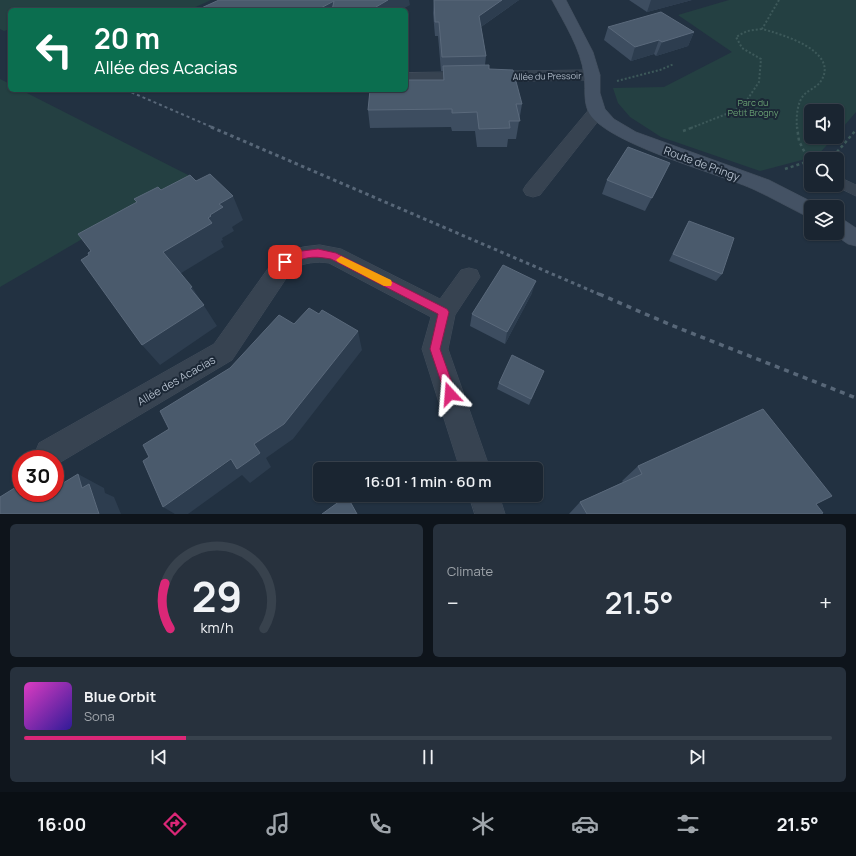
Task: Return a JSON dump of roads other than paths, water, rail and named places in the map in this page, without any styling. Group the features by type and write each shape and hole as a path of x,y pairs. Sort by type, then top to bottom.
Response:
{"street":[{"path":"533,190 597,111 592,93 592,75 585,52 558,0"},
{"name":"Allée du Pressoir","path":"408,78 592,75"},
{"name":"Route de Pringy","path":"597,111 608,123 630,136 762,185 804,206"},
{"path":"844,230 856,238"},
{"name":"Allée des Acacias","path":"54,450 223,352 285,262 302,254 318,253 333,255 444,312"},
{"path":"469,277 444,312 435,349 473,462"},
{"path":"486,502 490,514"}],"lane":[{"path":"844,185 856,191"}],"railway":[{"path":"131,92 214,128"},
{"path":"211,127 601,295"},
{"path":"599,294 671,325 856,398"}],"park label":[{"name":"Parc du Petit Brogny","path":"753,108"}]}
